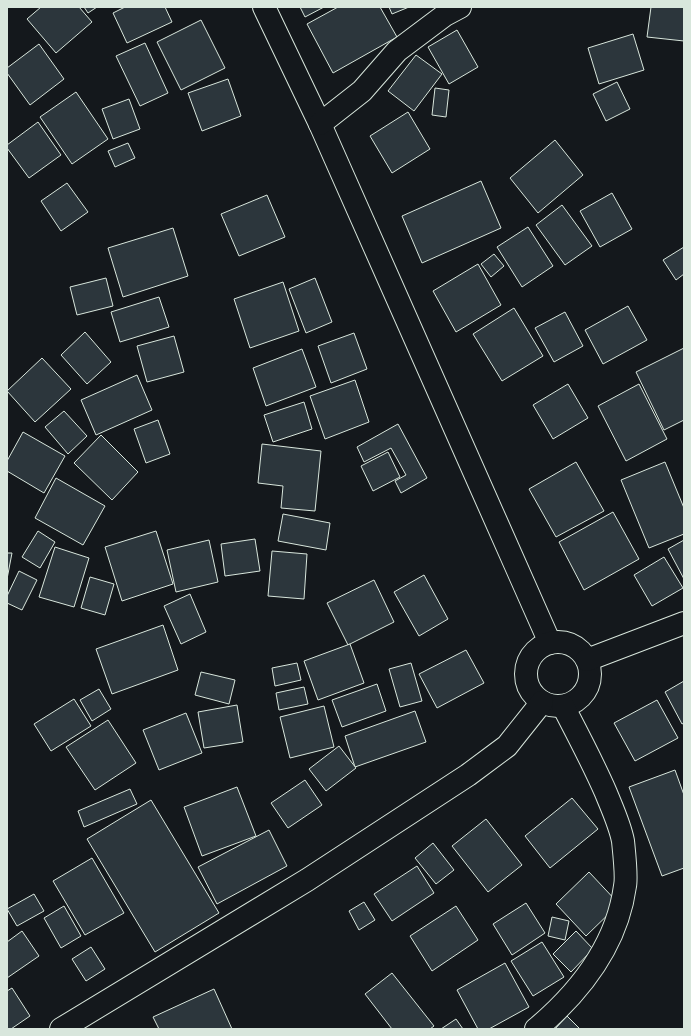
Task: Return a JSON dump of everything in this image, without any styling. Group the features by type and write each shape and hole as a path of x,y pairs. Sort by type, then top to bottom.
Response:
{"street":[{"path":"264,7 320,124 550,643"},
{"path":"320,124 362,91 397,51 445,15 460,7"},
{"path":"587,660 684,623"},
{"path":"561,641 571,644 580,651 587,660 590,669 590,679 581,697 572,703 563,706 552,706 542,702 534,695 528,686 526,675 527,664 532,655 540,647 561,641"},
{"path":"61,1029 307,880 468,775 507,746 542,702"},
{"path":"536,1029 550,1017 578,987 600,958 617,925 626,885 623,841 615,813 590,758 563,706"}],"building":[{"path":"41,7 79,7 92,22 56,53 27,19"},
{"path":"84,7 97,7 88,13"},
{"path":"125,7 165,7 172,22 127,43 113,13"},
{"path":"300,7 324,7 305,17"},
{"path":"338,7 380,7 397,37 333,73 307,24"},
{"path":"389,7 409,7 392,14"},
{"path":"651,7 684,7 684,41 647,37"},
{"path":"201,20 225,68 181,90 157,42"},
{"path":"457,30 478,67 449,84 428,47"},
{"path":"633,34 644,70 599,84 588,48"},
{"path":"145,43 168,93 140,106 116,56"},
{"path":"39,44 64,79 30,105 7,73 7,68"},
{"path":"416,55 442,74 414,111 388,91"},
{"path":"228,79 241,116 202,131 188,93"},
{"path":"617,82 630,109 606,121 593,94"},
{"path":"435,88 449,90 446,117 432,115"},
{"path":"76,92 108,139 72,164 40,117"},
{"path":"129,99 140,129 113,139 102,109"},
{"path":"408,112 430,149 392,173 370,136"},
{"path":"38,122 61,155 29,178 7,148 7,145"},
{"path":"555,140 583,175 538,213 510,178"},
{"path":"128,143 135,158 115,167 108,151"},
{"path":"481,181 501,228 422,263 402,216"},
{"path":"67,183 88,212 61,231 41,201"},
{"path":"612,193 632,229 600,247 580,211"},
{"path":"267,195 285,237 239,256 221,214"},
{"path":"562,205 592,246 565,265 536,225"},
{"path":"528,227 553,266 522,287 497,247"},
{"path":"173,228 188,276 123,297 108,248"},
{"path":"684,247 684,274 676,280 663,260"},
{"path":"494,254 504,266 491,277 481,264"},
{"path":"478,264 501,305 456,332 433,291"},
{"path":"106,278 113,306 77,315 70,287"},
{"path":"315,278 332,322 306,333 289,289"},
{"path":"283,282 299,331 250,348 234,299"},
{"path":"159,297 169,327 120,342 111,312"},
{"path":"628,306 647,340 603,364 585,330"},
{"path":"514,308 543,356 502,381 473,334"},
{"path":"565,312 583,346 554,362 535,328"},
{"path":"85,332 111,362 87,384 61,355"},
{"path":"354,333 367,369 331,383 318,346"},
{"path":"174,336 184,372 147,382 137,346"},
{"path":"684,348 684,420 664,430 636,372"},
{"path":"302,349 316,387 266,406 253,368"},
{"path":"42,358 71,389 35,422 7,391"},
{"path":"137,375 152,410 96,435 81,400"},
{"path":"355,380 369,422 325,439 310,396"},
{"path":"568,384 588,418 553,439 533,405"},
{"path":"639,384 667,439 626,461 598,406"},
{"path":"304,402 312,429 273,442 264,415"},
{"path":"64,411 87,436 68,454 45,427"},
{"path":"158,420 170,454 146,463 134,429"},
{"path":"398,424 427,478 401,493 395,481 406,475 391,448 364,462 357,447"},
{"path":"23,432 65,456 44,493 7,471 7,461"},
{"path":"101,435 138,472 112,500 74,463"},
{"path":"262,444 321,451 315,511 281,508 283,486 258,483"},
{"path":"388,452 400,477 373,491 361,466"},
{"path":"576,462 604,511 556,537 529,489"},
{"path":"665,462 684,508 684,534 649,548 621,480"},
{"path":"56,478 105,506 83,545 35,518"},
{"path":"613,512 639,559 584,590 559,542"},
{"path":"283,514 330,523 326,550 278,541"},
{"path":"38,531 55,542 40,568 22,557"},
{"path":"156,531 173,584 122,601 105,547"},
{"path":"255,539 260,571 225,576 221,544"},
{"path":"209,540 218,582 176,592 167,550"},
{"path":"684,540 684,579 668,549"},
{"path":"55,547 89,558 74,607 39,597"},
{"path":"272,551 307,554 304,599 268,596"},
{"path":"7,553 12,553 7,579"},
{"path":"664,557 683,588 652,606 634,575"},
{"path":"19,571 37,580 22,610 7,603 7,596"},
{"path":"424,575 448,619 419,636 394,592"},
{"path":"90,577 114,584 105,615 81,608"},
{"path":"374,580 394,622 348,645 327,603"},
{"path":"190,594 206,632 181,644 164,606"},
{"path":"163,625 178,670 112,694 96,649"},
{"path":"350,644 364,683 318,700 304,661"},
{"path":"466,650 484,683 437,708 419,674"},
{"path":"297,663 301,680 275,686 272,668"},
{"path":"411,663 422,701 400,707 389,669"},
{"path":"201,672 235,680 229,704 195,695"},
{"path":"684,681 684,723 682,724 665,692"},
{"path":"377,684 386,711 342,727 332,700"},
{"path":"304,687 308,704 279,710 276,693"},
{"path":"99,689 111,709 92,721 80,700"},
{"path":"74,699 91,726 51,751 34,724"},
{"path":"657,700 678,738 635,761 614,723"},
{"path":"237,705 243,742 204,748 198,712"},
{"path":"324,706 334,747 290,758 280,717"},
{"path":"415,711 426,742 355,767 345,736"},
{"path":"186,713 202,753 159,770 143,730"},
{"path":"108,720 136,763 95,790 66,747"},
{"path":"339,746 356,768 326,791 309,769"},
{"path":"675,770 684,795 684,868 662,876 629,787"},
{"path":"305,780 322,805 288,828 271,803"},
{"path":"237,787 256,836 202,856 184,807"},
{"path":"130,789 137,804 84,827 78,811"},
{"path":"572,798 598,829 550,868 525,836"},
{"path":"151,800 219,913 155,952 87,839"},
{"path":"486,819 522,865 488,892 452,846"},
{"path":"269,830 287,866 217,904 198,867"},
{"path":"433,843 454,870 436,884 415,858"},
{"path":"92,858 124,913 85,935 53,881"},
{"path":"417,866 434,893 392,921 374,894"},
{"path":"589,872 619,904 586,936 556,904"},
{"path":"34,894 44,911 17,926 7,909"},
{"path":"364,902 375,920 359,930 349,911"},
{"path":"526,903 545,933 512,955 493,924"},
{"path":"64,906 81,936 61,948 44,918"},
{"path":"456,906 478,940 432,971 410,936"},
{"path":"552,917 569,921 565,940 548,936"},
{"path":"22,931 39,956 7,978 7,942"},
{"path":"576,931 593,949 571,972 553,954"},
{"path":"542,942 564,977 533,996 511,961"},
{"path":"91,947 105,969 86,981 72,959"},
{"path":"505,963 529,1007 489,1029 478,1029 457,990"},
{"path":"392,973 434,1026 430,1029 392,1029 365,994"},
{"path":"12,988 30,1016 11,1029 7,1029 7,991"},
{"path":"214,989 232,1029 159,1029 153,1017"},
{"path":"567,1016 580,1029 555,1029"},
{"path":"456,1019 463,1029 441,1029"}]}
